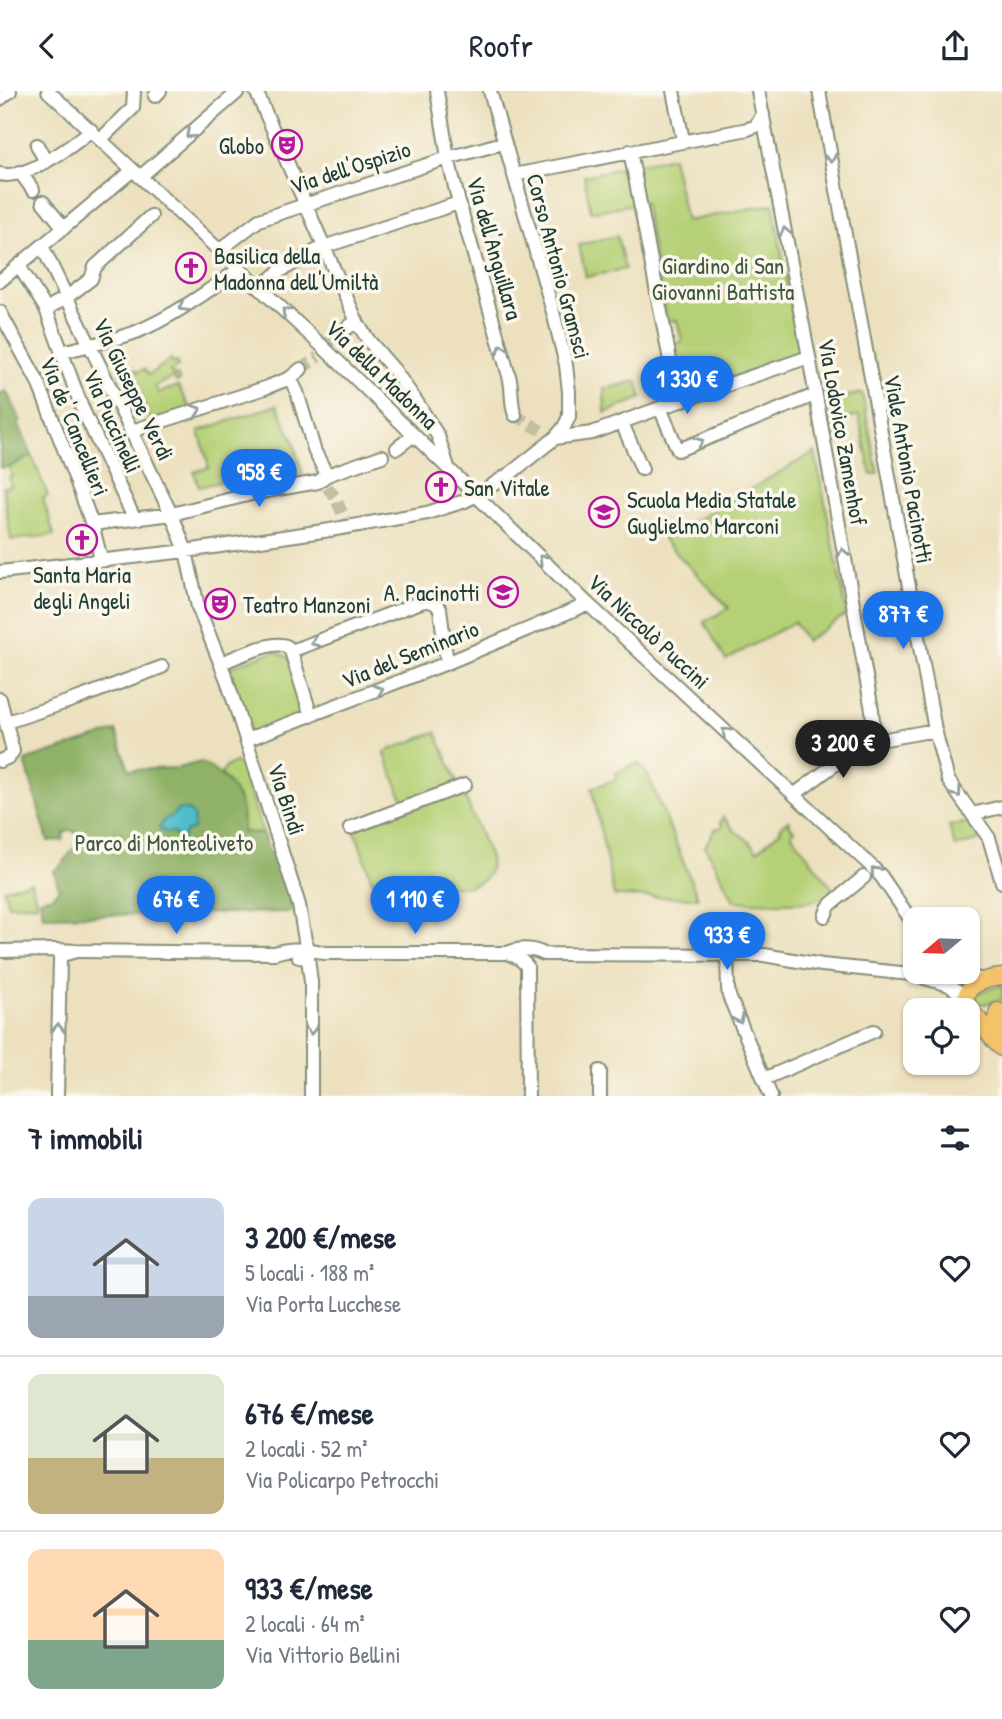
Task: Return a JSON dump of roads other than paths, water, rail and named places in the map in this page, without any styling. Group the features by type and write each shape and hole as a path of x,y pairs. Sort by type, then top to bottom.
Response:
{"main road":[{"path":"966,997 971,988 985,980 1002,977"},
{"path":"980,1013 1000,1010 996,1023 1002,1046"},
{"path":"980,1021 995,1042 1002,1046"}],"street":[{"path":"0,99 10,91"},
{"name":"Via della Madonna","path":"48,91 220,250 477,495"},
{"path":"0,174 11,176 46,162 76,143 96,135 148,99 134,91"},
{"path":"0,281 239,91"},
{"path":"256,91 356,321 405,384 438,436 449,467"},
{"name":"Via dell'Anguillara","path":"437,91 448,158 509,376 515,415"},
{"name":"Corso Antonio Gramsci","path":"0,574 101,559 186,553 346,523 427,513 477,495 511,473 564,427 569,417 566,365 518,175 509,163 490,91"},
{"path":"673,91 683,140"},
{"name":"Via Lodovico Zamenhof","path":"758,91 809,357 872,710 875,740"},
{"name":"Viale Antonio Pacinotti","path":"819,91 934,730 948,779 989,838 1002,882"},
{"path":"518,175 748,127 757,121 762,113"},
{"path":"631,151 748,129 757,126 762,113"},
{"name":"Via dell'Ospizio","path":"220,250 258,220 448,158 503,143"},
{"path":"37,145 46,162"},
{"path":"631,151 673,376"},
{"path":"20,172 33,190"},
{"path":"43,202 64,228"},
{"path":"260,288 279,271 323,247 459,203"},
{"path":"46,309 91,279 95,267 151,216"},
{"name":"Via Giuseppe Verdi","path":"42,246 172,514 186,553"},
{"name":"Via Puccinelli","path":"19,266 46,309 85,415 134,518"},
{"path":"61,352 103,343 156,323 240,269"},
{"name":"Via de' Cancellieri","path":"0,312 38,382 92,523 101,559"},
{"path":"340,333 356,321"},
{"path":"552,437 592,433 809,357"},
{"path":"132,431 265,388 290,378 300,369"},
{"path":"290,378 297,392 324,481"},
{"path":"660,408 678,450 815,395"},
{"path":"622,423 642,469"},
{"path":"397,448 414,435"},
{"path":"92,523 172,514 255,493 324,481 382,456"},
{"name":"Corso Antonio Gramsci","path":"0,574 186,553 397,523 462,506 477,495"},
{"name":"Via Niccolò Puccini","path":"477,495 588,604 874,869 903,909"},
{"name":"Via Bindi","path":"186,553 198,607 221,663 299,905 311,982 311,1096"},
{"path":"291,651 429,601 440,609 447,663"},
{"name":"Via del Seminario","path":"246,740 447,663 588,604"},
{"path":"221,663 275,645 286,646 291,651 311,716"},
{"path":"7,722 162,667"},
{"path":"0,699 13,751 9,757 0,761"},
{"path":"795,794 849,754 875,740 934,730"},
{"path":"350,828 465,785"},
{"path":"972,814 1002,807"},
{"path":"825,916 831,904 864,877"},
{"path":"46,950 57,953 60,958 57,1096"},
{"path":"0,951 275,953 285,950 308,957 324,953 506,953 515,950 531,950 544,954 764,955 822,965 903,973"},
{"path":"60,958 77,951"},
{"path":"506,953 519,958 527,966 528,1096"},
{"path":"527,966 544,954"},
{"path":"727,955 729,996 771,1096"},
{"path":"980,979 985,980"},
{"path":"946,984 966,997"},
{"path":"764,1079 874,1031"},
{"path":"600,1071 600,1096"},
{"path":"523,1096 528,1072"}],"water":[{"path":"179,809 190,811 194,818 193,830 186,831 182,840 174,833 164,832 159,828 165,819"}],"tunnel":[{"path":"328,342 340,333"},
{"path":"301,369 318,357"},
{"path":"515,415 542,431"},
{"path":"327,487 345,519"}],"place":[{"name":"Globo","path":"287,145"},
{"name":"Basilica della Madonna dell'Umiltà","path":"191,268"},
{"name":"San Vitale","path":"441,487"},
{"name":"Scuola Media Statale Guglielmo Marconi","path":"604,512"},
{"name":"Santa Maria degli Angeli","path":"82,540"},
{"name":"A. Pacinotti","path":"503,592"},
{"name":"Teatro Manzoni","path":"220,604"}],"park label":[{"name":"Giardino di San Giovanni Battista","path":"723,278"},
{"name":"Parco di Monteoliveto","path":"164,842"}]}
